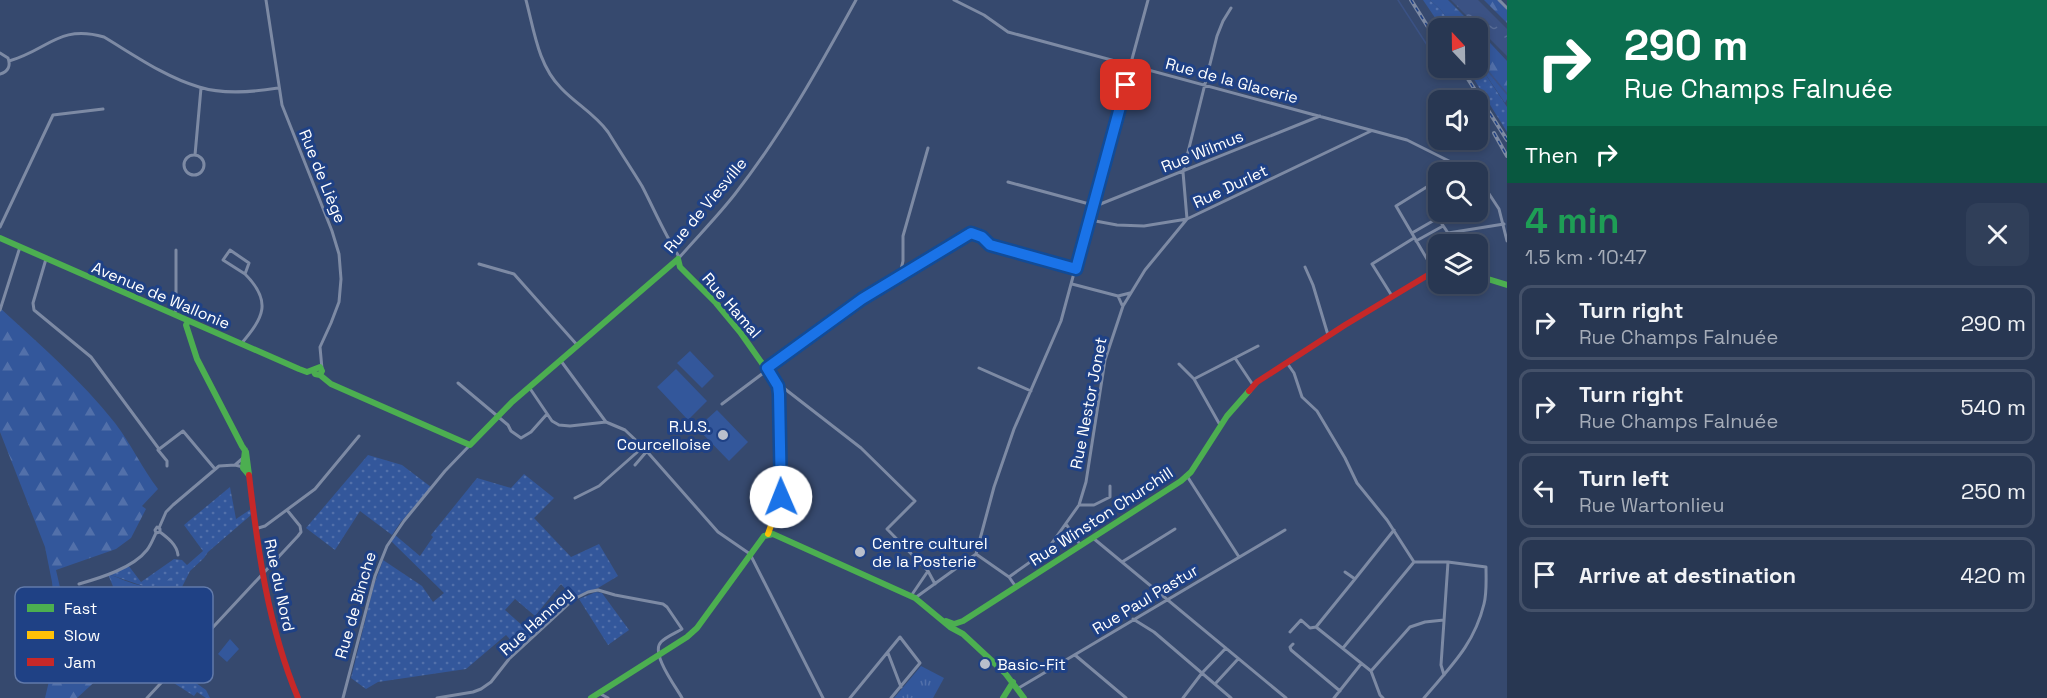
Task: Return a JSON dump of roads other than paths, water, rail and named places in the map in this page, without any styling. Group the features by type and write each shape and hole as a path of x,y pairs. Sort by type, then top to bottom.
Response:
{"street":[{"name":"Rue de Liège","path":"266,0 282,105 333,231 339,254 341,279 339,302 332,324 320,347 319,368"},
{"path":"526,0 537,44 547,69 561,89 589,111 606,130 642,188 678,259"},
{"name":"Rue de Viesville","path":"529,387 678,259 714,219 757,163 822,62 856,0"},
{"name":"Rue de la Glacerie","path":"954,0 984,15 1008,32 1407,140 1451,162"},
{"path":"913,597 976,554 994,487 1014,429 1061,321 1148,0"},
{"path":"1499,0 1507,8"},
{"path":"1187,219 1183,172 1218,36 1231,8"},
{"path":"9,61 22,57 64,35 78,32 90,33 104,38 180,81 201,88 238,92 278,88"},
{"path":"0,53 9,61 7,70 0,74"},
{"path":"195,155 201,88"},
{"path":"0,227 52,115 103,109"},
{"name":"Rue Wilmus","path":"1093,206 1320,116"},
{"name":"Rue Durlet","path":"1089,220 1117,225 1144,226 1187,219 1372,131"},
{"path":"900,275 903,261 903,236 928,148"},
{"path":"195,155 203,159 205,167 199,175 192,176 186,172 184,165 186,159 195,155"},
{"path":"1008,182 1093,206"},
{"path":"1428,186 1396,206 1428,258"},
{"path":"1488,193 1499,209 1507,241"},
{"path":"1392,296 1372,264 1414,237 1438,218 1448,233 1504,224"},
{"name":"Rue Nestor Jonet","path":"1009,577 1047,550 1079,505 1086,482 1105,360 1123,306 1145,270 1187,219"},
{"path":"1414,237 1443,226"},
{"path":"722,404 862,299 971,233 982,237 990,245 1076,269"},
{"name":"Avenue de Wallonie","path":"0,238 307,372 319,368 332,384 470,445"},
{"path":"0,310 20,247"},
{"path":"174,315 176,310 176,250"},
{"path":"241,344 256,327 262,310 260,297 245,274 224,260 230,250 249,263 245,274"},
{"path":"46,259 33,303 34,310 91,357 159,449 167,461 167,466"},
{"name":"Rue Hamal","path":"678,259 680,267 716,303 767,368 778,386 782,494 768,534"},
{"path":"479,264 514,274 578,346"},
{"path":"1305,267 1313,285 1328,335"},
{"name":"Rue Winston Churchill","path":"957,625 1187,476 1220,425 1253,385 1328,335 1428,275"},
{"path":"1488,279 1507,285"},
{"path":"1072,284 1118,296 1130,293"},
{"path":"1118,296 1123,306"},
{"path":"188,321 186,325 196,359 245,450 246,463"},
{"path":"1194,379 1258,346"},
{"path":"1235,358 1253,385"},
{"path":"561,361 606,422"},
{"path":"1286,362 1294,373 1302,397 1317,411 1357,483 1394,530 1414,562"},
{"path":"1179,364 1194,379 1220,425"},
{"path":"979,368 1031,391"},
{"path":"458,383 521,438 531,432 547,414"},
{"path":"778,386 861,448 915,501 887,529 928,571 935,584"},
{"path":"529,387 552,421 559,425 606,422 625,430 643,447 718,532 750,554 823,698"},
{"name":"Rue de Binche","path":"343,698 375,576 387,546 404,521 445,471 529,387"},
{"path":"159,449 183,430 215,469"},
{"path":"255,529 265,526 322,481 359,436"},
{"path":"575,498 599,486 643,447"},
{"path":"635,465 647,452"},
{"path":"79,584 118,571 147,550 166,512 219,466 246,463"},
{"path":"235,465 246,463"},
{"name":"Rue du Nord","path":"246,463 262,576 282,657 298,698"},
{"path":"1187,476 1239,557"},
{"path":"1079,505 1094,505 1110,497 1110,486"},
{"path":"213,628 301,531 300,526 287,510"},
{"path":"1066,524 1081,546"},
{"path":"1122,562 1175,529"},
{"name":"Rue Paul Pastur","path":"1017,689 1285,530"},
{"path":"1290,632 1301,620 1310,628 1317,627 1394,530"},
{"path":"158,531 170,540 178,555"},
{"path":"591,698 682,642 697,628 750,554 768,534 773,534 913,597 946,621 957,625 963,634 1005,673 1024,698"},
{"path":"1093,538 1286,698"},
{"path":"976,554 1009,577 1016,588"},
{"path":"1414,562 1448,562 1486,567 1485,602 1475,633 1463,653 1424,698"},
{"path":"1342,648 1414,562"},
{"path":"1444,675 1441,665 1448,562"},
{"path":"913,597 928,571"},
{"path":"1345,572 1354,579"},
{"name":"Rue Hannoy","path":"437,698 473,692 490,682 509,659 574,599 598,590 663,604 667,607 682,629 661,642 658,646 659,655"},
{"path":"1133,619 1154,632 1231,698"},
{"path":"1371,671 1410,627 1425,622 1444,620"},
{"path":"1317,627 1371,671 1380,697"},
{"path":"850,698 900,637 920,663 891,698"},
{"path":"1293,644 1290,647 1291,650 1340,691"},
{"path":"1183,698 1202,673 1226,648"},
{"path":"888,653 901,687"},
{"path":"659,655 682,698"},
{"path":"1075,655 1126,698"},
{"path":"1215,684 1238,658"},
{"path":"1334,698 1361,664"},
{"path":"1004,698 1013,682"},
{"path":"147,698 161,683"},
{"path":"473,692 473,698"},
{"path":"599,693 608,698"}],"water":[{"path":"1451,0 1478,0 1507,29 1507,56 1488,37 1488,18 1469,18"}],"waterway":[{"path":"1398,0 1428,46"},
{"path":"1488,71 1507,94"}],"railway":[{"path":"1411,0 1428,27"},
{"path":"1467,78 1507,140"},
{"path":"1494,133 1507,156"}],"place":[{"name":"R.U.S. Courcelloise","path":"723,435"},
{"name":"Centre culturel de la Posterie","path":"860,552"},
{"name":"Basic-Fit","path":"985,664"}]}
